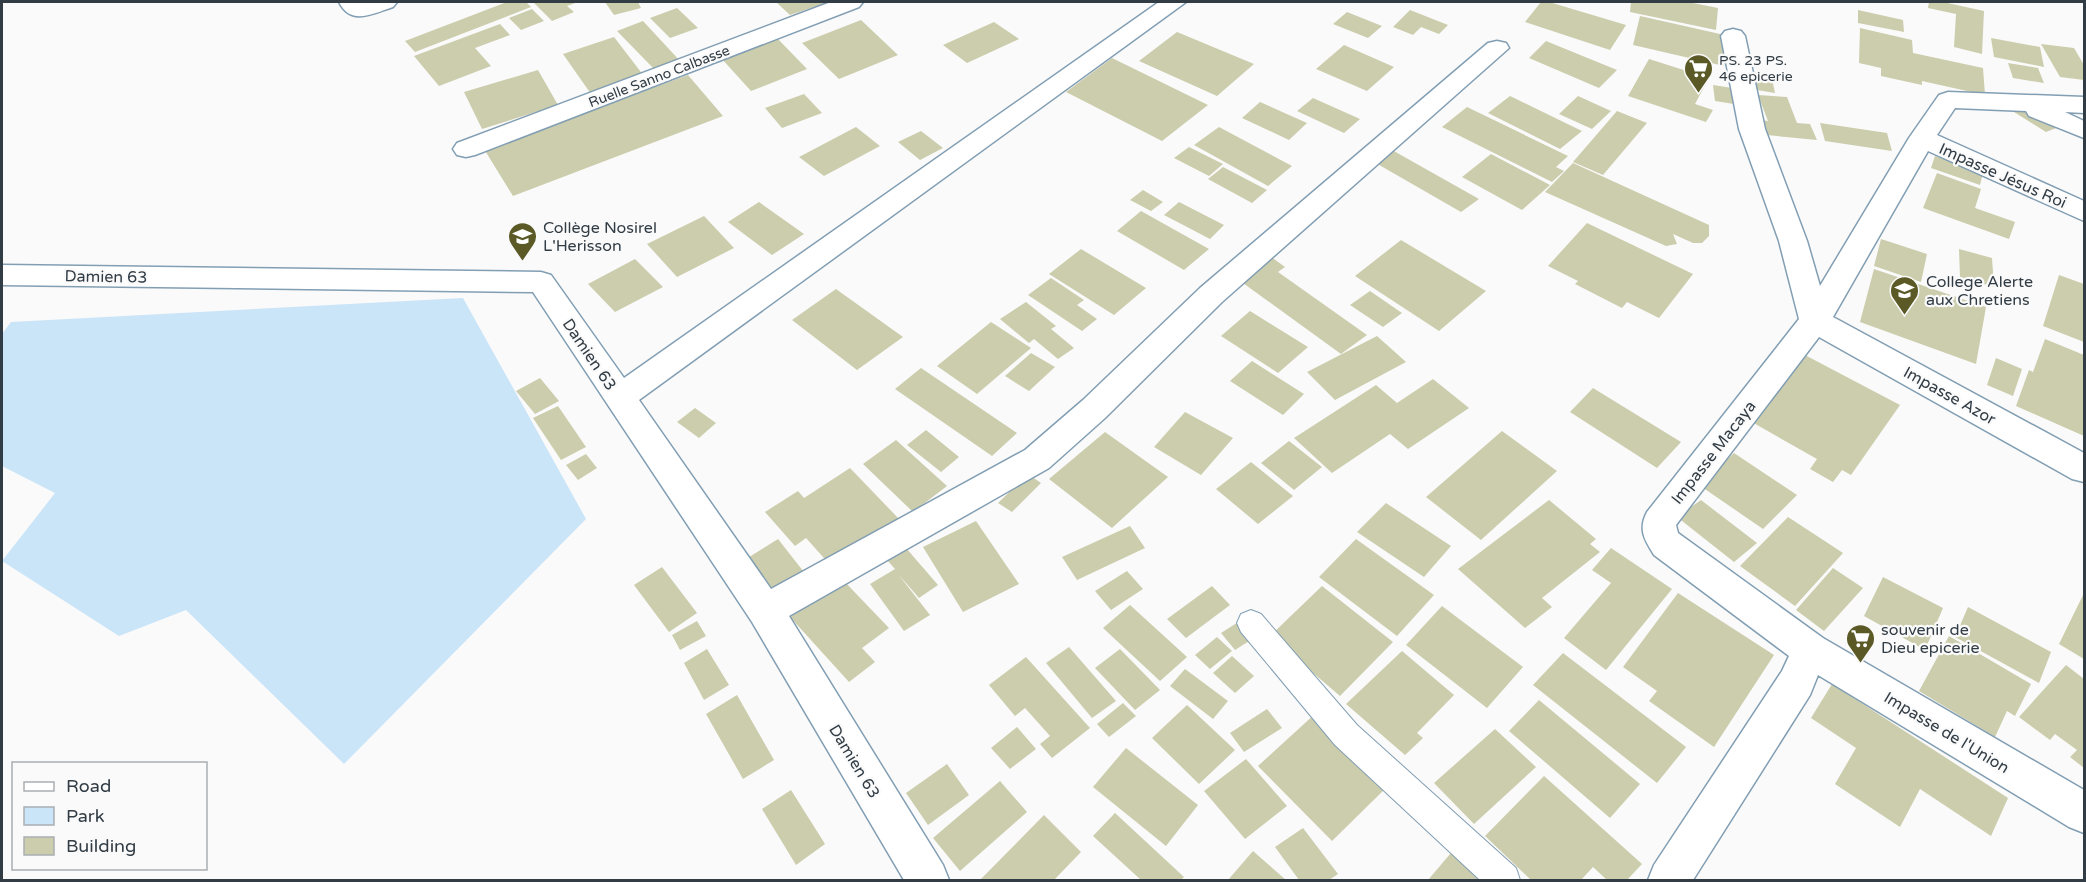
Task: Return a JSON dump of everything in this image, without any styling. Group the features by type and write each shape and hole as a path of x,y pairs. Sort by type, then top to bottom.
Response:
{"street":[{"path":"354,6 385,2"},
{"name":"Ruelle Sanno Calbasse","path":"466,149 851,2"},
{"path":"619,398 1174,2"},
{"path":"1733,36 1752,129 1793,241 1815,321"},
{"path":"765,611 1037,459 1095,409 1211,295 1271,241 1497,48"},
{"name":"Impasse Macaya","path":"1810,650 1666,544 1659,532 1659,522 1815,321 1922,138 1948,100 2085,105"},
{"path":"2020,102 2085,130"},
{"name":"Impasse Jésus Roi","path":"1922,138 2085,212"},
{"name":"Damien 63","path":"2,275 541,282 765,611 928,880"},
{"name":"Impasse Azor","path":"1815,321 2085,469"},
{"path":"1669,880 1796,683 1810,650"},
{"name":"Impasse de l'Union","path":"1810,650 2085,813"}],"lane":[{"path":"1251,623 1346,735 1504,880"}],"green space":[{"path":"463,298 586,519 344,764 186,610 119,636 2,561 55,493 2,466 2,334 11,322"}],"building":[{"path":"507,2 526,2 531,7 415,52 405,41"},
{"path":"533,2 578,2 567,6 574,12 552,21"},
{"path":"605,2 638,2 641,8 614,15"},
{"path":"776,2 829,2 790,15"},
{"path":"1541,2 1549,2 1626,25 1610,50 1525,22"},
{"path":"1631,2 1688,2 1718,8 1716,30 1630,12"},
{"path":"1929,2 1943,2 1984,11 1982,54 1954,47 1956,14 1928,8"},
{"path":"677,8 698,28 670,38 650,18"},
{"path":"532,9 544,21 521,30 509,18"},
{"path":"1410,10 1448,25 1439,34 1421,27 1413,35 1393,27"},
{"path":"1858,10 1903,20 1904,32 1858,23"},
{"path":"1347,12 1382,26 1368,38 1333,24"},
{"path":"1640,16 1729,36 1724,66 1633,45"},
{"path":"861,20 898,55 839,79 802,43"},
{"path":"643,21 681,62 656,71 617,31"},
{"path":"994,22 1019,39 967,63 943,45"},
{"path":"500,24 510,35 475,48 491,66 439,86 414,56"},
{"path":"1860,28 1912,40 1913,53 1983,68 1985,95 1922,81 1922,85 1881,76 1881,68 1859,63"},
{"path":"1177,32 1254,64 1217,96 1139,61"},
{"path":"614,37 644,76 591,94 563,54"},
{"path":"777,38 807,69 751,91 721,58"},
{"path":"1991,38 2040,47 2044,67 1994,57"},
{"path":"1546,41 1617,70 1599,88 1529,58"},
{"path":"2041,44 2074,48 2084,65 2084,80 2060,77"},
{"path":"1344,45 1394,67 1367,91 1316,69"},
{"path":"1112,58 1208,105 1162,141 1066,92"},
{"path":"1649,59 1709,78 1695,104 1713,110 1706,122 1628,96"},
{"path":"2008,63 2038,68 2044,83 2013,78"},
{"path":"538,70 558,105 482,129 464,92"},
{"path":"1748,71 1771,74 1775,93 1751,89"},
{"path":"688,75 723,116 513,196 484,149"},
{"path":"1713,85 1732,88 1734,104 1715,101"},
{"path":"804,94 822,113 782,128 765,108"},
{"path":"1758,95 1787,97 1797,123 1810,124 1817,140 1766,135 1760,120 1768,121"},
{"path":"1510,96 1582,131 1560,149 1488,113"},
{"path":"1578,96 1611,111 1592,129 1559,114"},
{"path":"1313,98 1360,119 1344,133 1297,111"},
{"path":"1260,102 1307,123 1289,140 1242,118"},
{"path":"1467,107 1568,156 1556,167 1564,171 1552,182 1442,127"},
{"path":"2027,107 2059,127 2046,132 2014,112"},
{"path":"1617,111 1647,123 1603,175 1573,162"},
{"path":"1820,123 1887,133 1892,151 1825,141"},
{"path":"856,127 880,146 824,176 799,157"},
{"path":"1219,127 1292,166 1268,186 1194,145"},
{"path":"921,131 943,148 920,160 898,142"},
{"path":"1189,147 1223,164 1209,176 1174,158"},
{"path":"1392,150 1479,199 1461,212 1374,162"},
{"path":"1491,154 1550,185 1522,210 1462,177"},
{"path":"1935,156 1983,173 1980,185 1931,168"},
{"path":"1573,163 1709,225 1709,236 1702,243 1693,243 1673,234 1677,244 1666,246 1545,192"},
{"path":"1223,167 1267,190 1252,203 1208,179"},
{"path":"1937,173 1981,189 1975,208 2015,222 2009,239 1923,208"},
{"path":"1143,190 1163,202 1151,211 1130,200"},
{"path":"759,202 804,234 772,255 728,222"},
{"path":"1179,202 1224,225 1210,239 1164,215"},
{"path":"1141,211 1209,249 1184,270 1117,231"},
{"path":"704,216 734,248 677,277 647,244"},
{"path":"1587,223 1693,274 1659,318 1627,302 1622,308 1575,284 1578,281 1548,266"},
{"path":"1881,239 1927,254 1921,282 1874,266"},
{"path":"1401,240 1486,291 1439,331 1355,276"},
{"path":"1081,249 1146,288 1114,315 1049,274"},
{"path":"1959,249 1992,258 1994,287 1960,277"},
{"path":"1270,256 1285,267 1278,272 1367,335 1341,354 1236,278"},
{"path":"635,259 663,287 615,312 588,284"},
{"path":"1874,269 1986,307 1976,364 1860,322"},
{"path":"2059,275 2084,284 2084,342 2043,326"},
{"path":"1051,278 1084,300 1077,305 1097,319 1082,331 1028,295"},
{"path":"836,289 903,337 857,370 792,320"},
{"path":"1370,291 1402,313 1383,327 1350,305"},
{"path":"1026,302 1056,326 1051,329 1074,348 1058,359 1034,339 1029,343 1000,319"},
{"path":"1250,311 1308,347 1278,373 1221,336"},
{"path":"991,322 1031,348 977,394 937,366"},
{"path":"1377,336 1406,362 1335,400 1307,372"},
{"path":"2045,339 2084,355 2084,436 2016,406 2029,370 2033,372"},
{"path":"1031,353 1055,367 1029,391 1005,376"},
{"path":"1803,354 1900,405 1851,475 1842,470 1833,482 1810,469 1817,459 1750,421"},
{"path":"1996,358 2022,369 2013,396 1987,385"},
{"path":"1252,361 1304,394 1283,415 1230,381"},
{"path":"921,368 1017,433 992,456 895,389"},
{"path":"540,378 559,401 535,414 516,391"},
{"path":"1433,379 1469,408 1408,449 1390,434 1332,473 1294,438 1376,385 1397,403"},
{"path":"1593,388 1681,442 1657,468 1570,412"},
{"path":"558,406 586,447 561,460 533,418"},
{"path":"695,408 716,423 699,438 677,422"},
{"path":"1185,412 1233,438 1201,475 1154,447"},
{"path":"926,430 959,457 941,472 907,445"},
{"path":"1502,431 1557,471 1481,540 1426,497"},
{"path":"1105,432 1168,477 1112,528 1049,479"},
{"path":"896,440 947,486 913,512 863,464"},
{"path":"1289,441 1322,467 1294,490 1261,463"},
{"path":"1734,453 1797,495 1763,529 1699,485"},
{"path":"586,454 597,468 578,480 566,465"},
{"path":"1251,462 1293,496 1258,524 1216,489"},
{"path":"850,468 900,520 832,567 806,538 795,546 765,512 798,491 804,498"},
{"path":"1028,474 1041,483 1012,512 998,503"},
{"path":"1549,500 1596,539 1590,544 1600,552 1542,598 1552,607 1525,628 1458,569"},
{"path":"1701,500 1757,543 1734,562 1677,517"},
{"path":"1386,503 1451,546 1424,577 1357,532"},
{"path":"1788,517 1843,553 1795,606 1740,566"},
{"path":"976,521 1019,584 963,612 923,547"},
{"path":"1130,526 1145,548 1077,580 1062,557"},
{"path":"778,539 807,576 775,597 746,559"},
{"path":"1356,539 1434,595 1397,636 1319,577"},
{"path":"906,548 938,585 919,598 898,574 930,615 904,631 870,584 895,569 887,560"},
{"path":"1611,548 1672,589 1606,670 1564,638 1611,583 1592,570"},
{"path":"662,567 697,613 669,632 634,585"},
{"path":"1833,568 1863,588 1824,631 1796,610"},
{"path":"1127,571 1143,589 1111,610 1095,591"},
{"path":"1883,577 1943,608 1925,650 1864,616"},
{"path":"842,579 889,628 862,648 875,662 849,682 790,617"},
{"path":"1212,586 1230,605 1186,638 1167,619"},
{"path":"1322,586 1393,642 1340,696 1270,636"},
{"path":"1678,593 1774,655 1714,747 1649,701 1657,691 1623,667"},
{"path":"2084,593 2084,659 2059,644"},
{"path":"1130,605 1187,657 1160,681 1103,628"},
{"path":"1442,606 1523,667 1487,708 1406,645"},
{"path":"1968,607 2051,652 2039,683 1955,637"},
{"path":"1243,619 1257,636 1235,650 1221,633"},
{"path":"697,621 706,636 680,650 672,635"},
{"path":"1949,636 2031,684 2015,716 2007,711 1995,737 1919,691"},
{"path":"1217,637 1232,651 1210,669 1195,655"},
{"path":"1069,647 1116,701 1092,718 1046,663"},
{"path":"707,649 729,685 704,700 684,663"},
{"path":"1120,649 1160,690 1135,710 1095,668"},
{"path":"1402,651 1454,695 1417,733 1423,738 1405,755 1346,704"},
{"path":"1563,653 1686,747 1657,783 1533,685"},
{"path":"1232,656 1254,676 1235,693 1213,673"},
{"path":"1026,657 1090,728 1052,758 1040,744 1050,736 1025,708 1015,716 989,685"},
{"path":"2066,665 2084,679 2084,768 2070,757 2077,750 2055,734 2050,740 2019,717"},
{"path":"1185,669 1228,701 1213,719 1170,686"},
{"path":"1832,684 2008,798 1991,836 1920,789 1900,827 1835,784 1856,748 1811,718"},
{"path":"737,695 774,760 743,779 706,714"},
{"path":"1539,700 1640,784 1610,818 1509,731"},
{"path":"1123,703 1136,716 1109,737 1097,724"},
{"path":"1187,705 1235,750 1199,784 1152,738"},
{"path":"1267,709 1282,728 1244,752 1230,733"},
{"path":"1316,713 1390,784 1332,841 1258,766"},
{"path":"1017,727 1036,749 1010,769 991,748"},
{"path":"1495,729 1536,767 1474,824 1434,783"},
{"path":"1126,748 1198,805 1166,846 1093,787"},
{"path":"1246,759 1287,806 1245,839 1204,791"},
{"path":"947,764 969,795 928,825 906,793"},
{"path":"1544,776 1642,864 1627,880 1607,880 1593,867 1581,880 1531,880 1485,836"},
{"path":"1000,781 1027,812 960,871 933,838"},
{"path":"791,790 825,844 796,865 762,809"},
{"path":"1115,813 1184,877 1181,880 1141,880 1093,836"},
{"path":"1044,815 1081,852 1054,880 980,880"},
{"path":"1303,828 1338,874 1329,880 1299,880 1275,847"},
{"path":"1456,847 1494,880 1428,880"},
{"path":"1253,851 1286,880 1228,880"}],"place":[{"name":"PS. 23 PS. 46 epicerie","path":"1698,94"},
{"name":"Collège Nosirel L'Herisson","path":"522,262"},
{"name":"College Alerte aux Chretiens","path":"1905,316"},
{"name":"souvenir de Dieu epicerie","path":"1860,664"}]}
